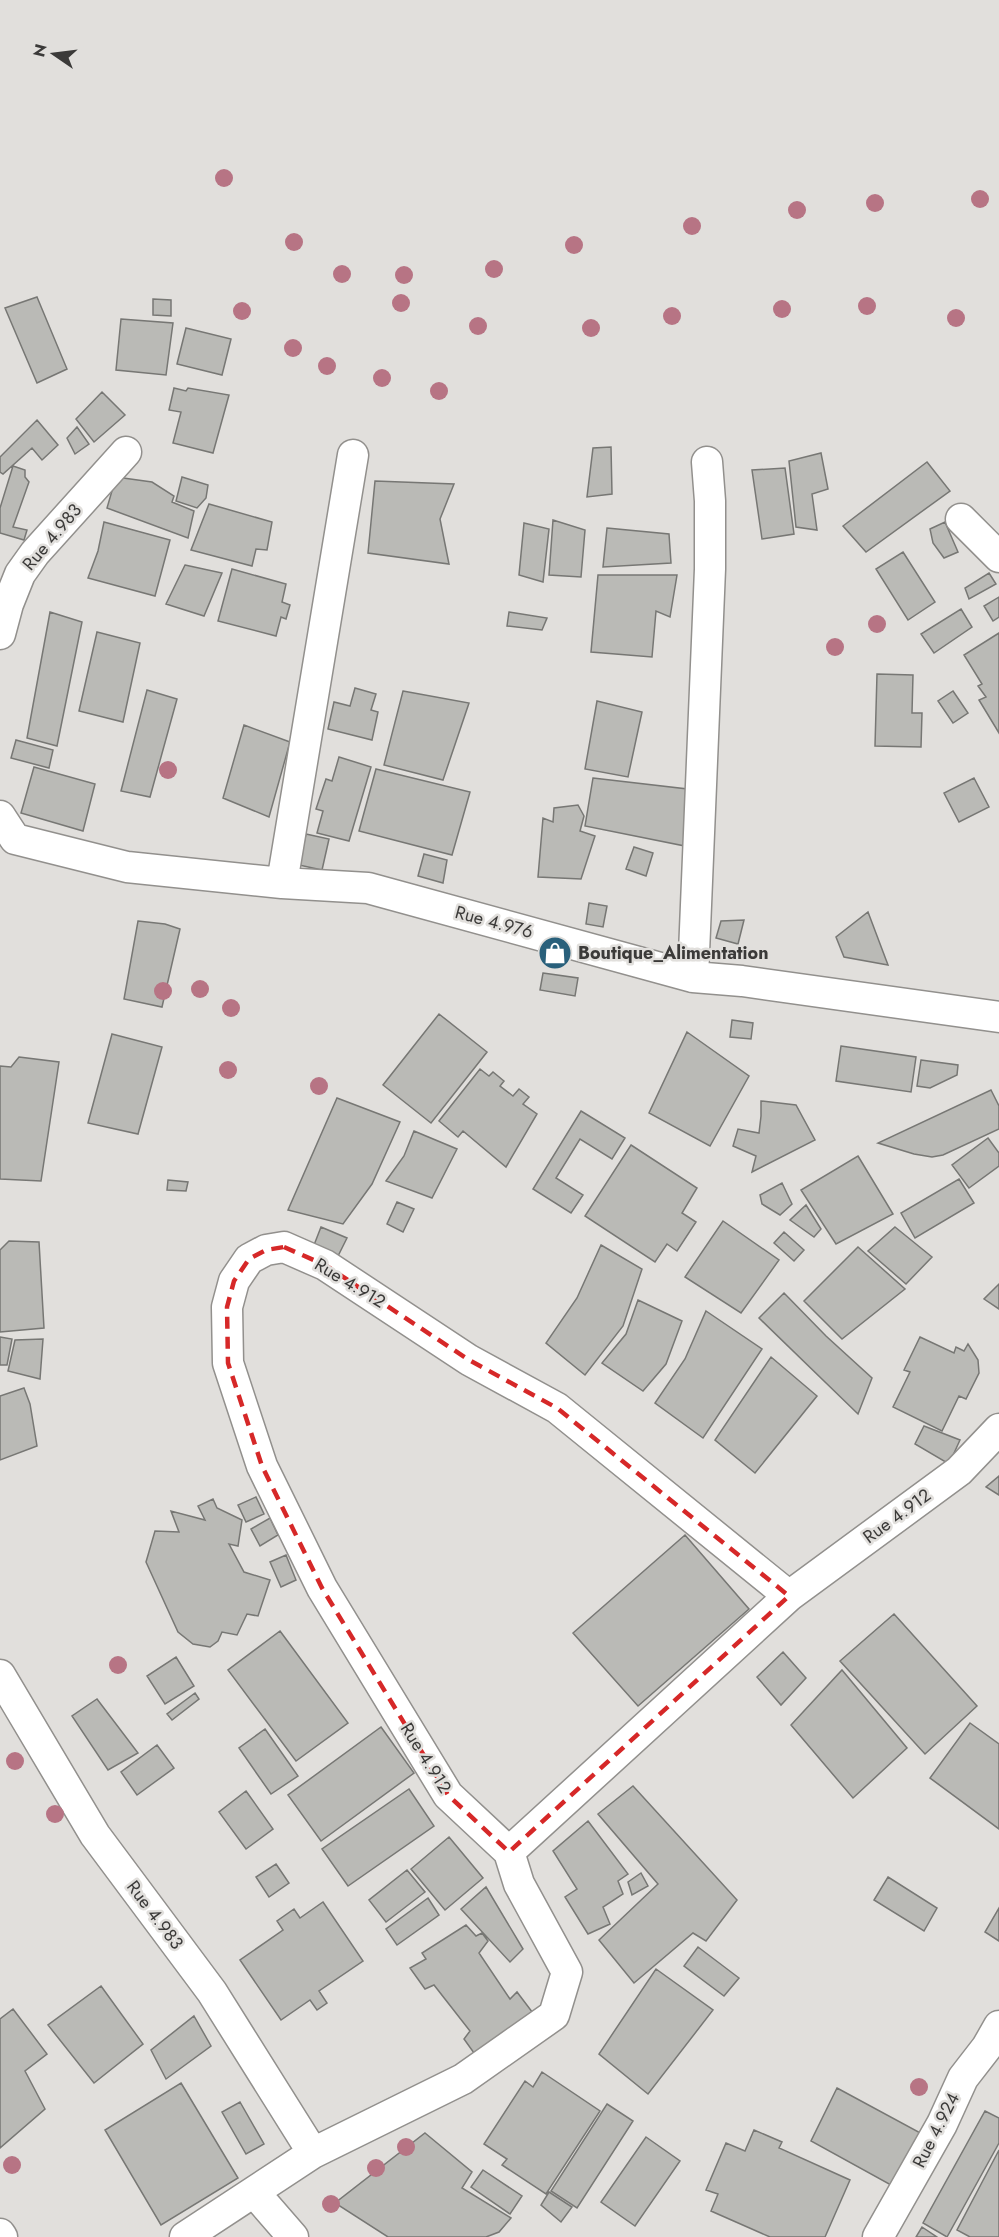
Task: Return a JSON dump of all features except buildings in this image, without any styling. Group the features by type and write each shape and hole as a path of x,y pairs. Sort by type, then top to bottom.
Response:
{"street":[{"name":"Rue 4.983","path":"0,634 8,604 20,574 126,452"},
{"path":"282,883 353,456"},
{"path":"693,977 710,569 710,501 707,462"},
{"path":"962,519 999,557"},
{"name":"Rue 4.976","path":"0,816 15,839 127,867 282,883 368,888 693,977 742,981 999,1017"},
{"name":"Rue 4.912","path":"789,1596 557,1408 469,1360 326,1265 284,1247 266,1250 249,1259 234,1281 227,1307 228,1364 262,1466 322,1588 448,1795 510,1852 789,1596 959,1471 999,1429"},
{"name":"Rue 4.983","path":"0,1675 95,1834 212,1992 313,2153"},
{"path":"185,2237 313,2153 463,2079 554,2015 567,1972 519,1884 510,1852"},
{"name":"Rue 4.924","path":"878,2237 942,2124 963,2078 987,2048 999,2026"},
{"path":"254,2192 293,2237"}],"highlighted area":[{"path":"284,1247 325,1265 469,1360 557,1408 789,1596 509,1852 448,1795 322,1588 262,1466 228,1363 227,1307 234,1281 249,1259 266,1250"}],"place":[{"name":"Boutique_Alimentation","path":"555,953"}]}
